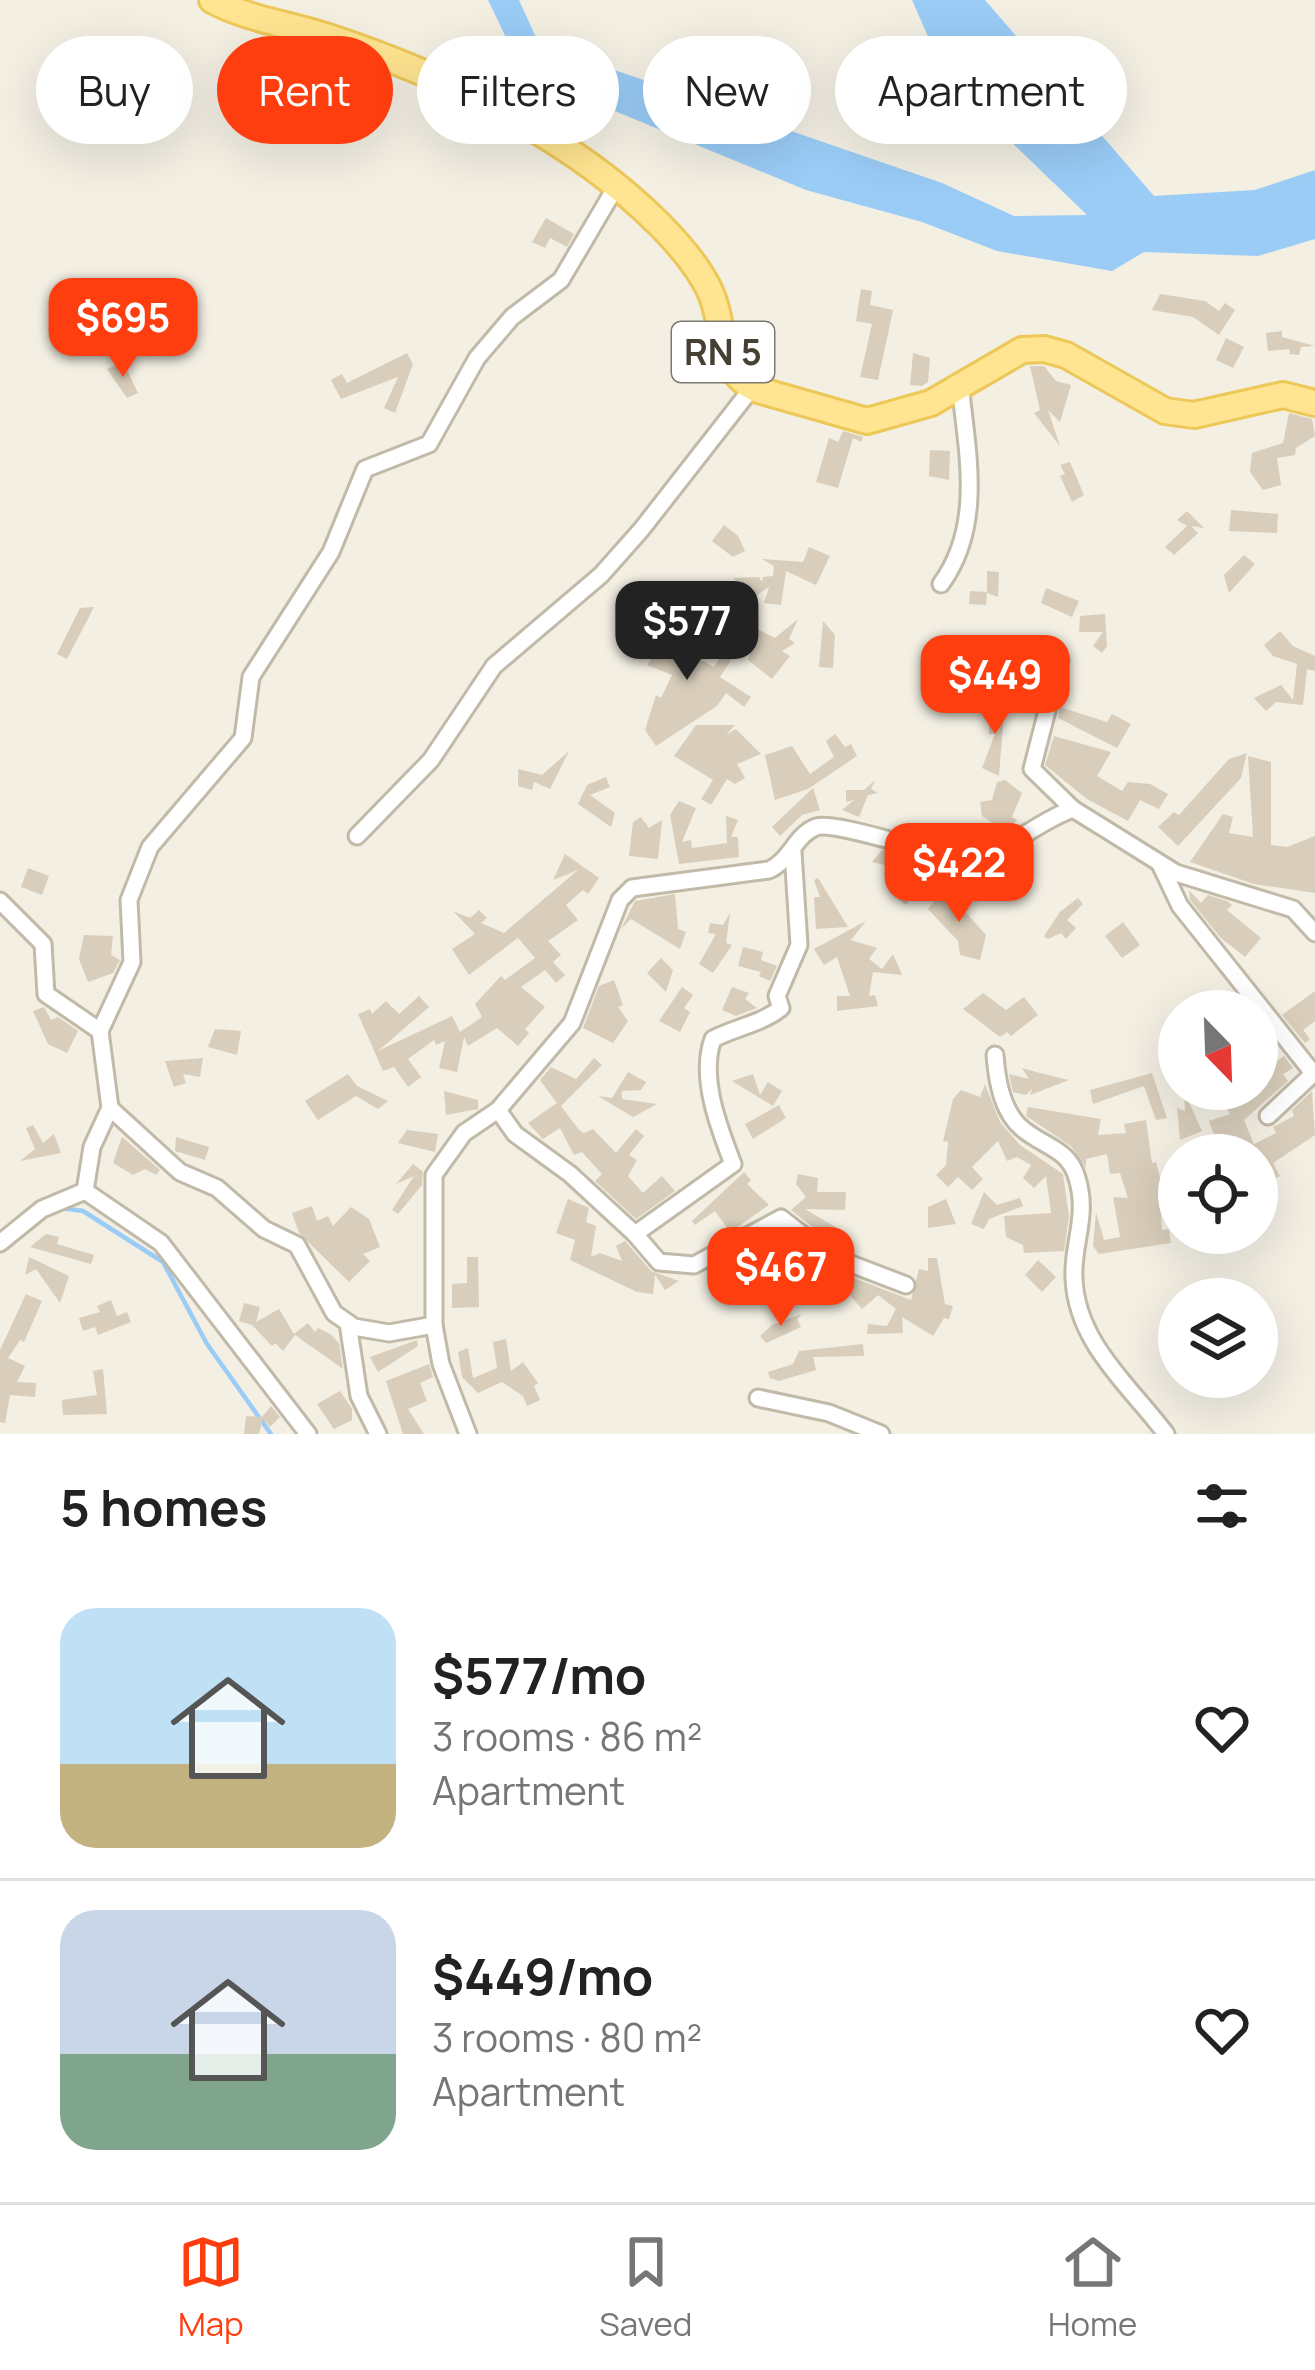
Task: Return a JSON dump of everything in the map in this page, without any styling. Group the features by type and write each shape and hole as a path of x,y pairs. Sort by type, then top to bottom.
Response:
{"main road":[{"name":"RN 5","path":"212,0 328,36 430,78 509,117 617,185 695,266 711,292 732,374 752,388 810,410 867,422 931,403 1003,358 1044,349 1066,355 1165,411 1194,415 1283,395 1315,403"}],"street":[{"path":"85,1191 92,1148 110,1108 100,1030 131,962 130,900 150,847 243,738 251,677 331,552 365,469 430,444 477,358 512,317 561,280 617,185"},
{"path":"941,584 962,548 969,513 960,384"},
{"path":"357,836 430,760 494,667 601,575 641,530 752,388"},
{"path":"1060,660 1032,769 1073,809 1159,862 1214,887 1294,909 1315,933"},
{"path":"468,1434 441,1364 434,1324 434,1175 464,1133 498,1110 572,1023 625,892 651,883 753,874 785,863 804,834 828,824 929,851 979,856 1073,809"},
{"path":"635,1234 733,1164 713,1104 710,1049 713,1039 741,1024 766,1021 781,1008 777,996 800,945 794,852"},
{"path":"1159,862 1180,906 1314,1072 1268,1117"},
{"path":"0,901 44,944 46,994 100,1030"},
{"path":"995,1055 998,1088 1021,1128 1067,1156 1077,1178 1083,1233 1073,1277 1083,1321 1112,1371 1166,1434"},
{"path":"110,1108 179,1172 217,1188 264,1229 297,1245 334,1313 348,1323 388,1333 434,1324"},
{"path":"498,1110 515,1134 570,1174 658,1262 694,1265 781,1218 830,1256 906,1285"},
{"path":"0,1243 42,1209 85,1191"},
{"path":"85,1191 161,1243 308,1434"},
{"path":"348,1323 359,1396 378,1434"},
{"path":"758,1398 829,1413 881,1434"}],"water":[{"path":"488,0 519,0 535,36 505,36"},
{"path":"912,0 985,0 1016,36 928,36"},
{"path":"619,72 643,80 643,123 619,113"},
{"path":"811,138 942,183 1014,216 1087,215 1013,144 1109,144 1154,196 1255,190 1315,170 1315,239 1258,256 1144,252 1112,271 997,251 922,222 806,190 695,144 811,144"}],"building":[{"path":"546,218 574,234 567,247 550,238 545,248 532,242"},
{"path":"861,289 872,291 870,305 893,310 878,380 860,377 872,324 856,321"},
{"path":"1160,294 1205,301 1219,311 1225,303 1235,310 1219,335 1193,317 1152,310"},
{"path":"1282,331 1282,337 1315,346 1301,347 1299,355 1289,354 1290,349 1268,351 1266,333"},
{"path":"1226,338 1244,347 1233,368 1216,360"},
{"path":"407,353 413,364 395,413 384,408 398,377 341,399 331,380 342,374 347,383"},
{"path":"913,353 930,358 928,382 922,386 910,385"},
{"path":"123,362 138,393 127,398 107,369"},
{"path":"1030,366 1044,366 1056,381 1071,385 1060,422 1048,410 1060,446 1034,413 1040,410"},
{"path":"1289,413 1312,419 1315,436 1296,448 1295,455 1277,458 1281,485 1263,490 1250,472 1252,453 1283,443"},
{"path":"843,431 863,437 861,442 853,438 838,488 816,482 829,438 838,442"},
{"path":"930,450 950,451 949,480 929,476"},
{"path":"1070,462 1084,495 1072,502 1060,476 1065,474 1060,465"},
{"path":"1231,510 1278,514 1277,533 1229,531"},
{"path":"1187,511 1204,528 1191,526 1198,533 1174,555 1165,547 1187,526 1177,520"},
{"path":"724,525 738,536 745,551 733,557 712,541"},
{"path":"809,547 830,556 816,585 786,571 781,605 764,603 769,587 737,609 742,614 723,634 715,630 722,616 716,618 745,589 733,578 759,577 762,582 763,577 773,576 774,566 762,559 803,562"},
{"path":"1244,555 1255,564 1229,593 1224,575"},
{"path":"987,571 999,572 998,597 987,593 986,605 969,604 970,591 987,592"},
{"path":"1046,588 1079,601 1072,617 1041,603"},
{"path":"94,607 67,659 57,654 80,608"},
{"path":"1105,614 1107,646 1102,653 1093,646 1103,632 1079,632 1080,616"},
{"path":"798,619 789,639 795,643 782,651 790,656 772,679 748,660 757,629 775,638"},
{"path":"695,621 708,626 696,657 714,667 732,640 740,646 720,677 751,697 744,707 726,693 717,706 656,746 645,730 656,695 661,698 672,675 647,665 652,658 634,650 638,641 658,649 667,632 687,641"},
{"path":"823,621 835,635 833,668 819,667"},
{"path":"1280,631 1293,646 1315,656 1315,671 1307,669 1303,705 1276,702 1266,711 1254,698 1281,685 1293,700 1297,664 1273,656 1264,645"},
{"path":"991,700 1005,700 999,776 982,768 995,734 989,734"},
{"path":"1060,707 1107,722 1112,714 1131,724 1117,748 1058,718"},
{"path":"696,725 735,725 726,735 736,729 761,754 737,764 745,778 735,784 727,779 711,805 701,799 713,780 674,756"},
{"path":"835,734 845,747 851,744 857,756 808,789 775,800 765,755 792,746 810,774 834,757 826,741"},
{"path":"1054,736 1111,752 1097,776 1122,791 1128,782 1150,784 1168,794 1159,809 1140,800 1128,821 1087,799 1045,765"},
{"path":"569,751 550,789 534,782 532,790 518,786 518,769 542,775"},
{"path":"1247,753 1241,778 1178,846 1158,827 1174,812 1179,815 1229,759"},
{"path":"1248,756 1271,762 1271,845 1287,847 1315,836 1315,893 1254,884 1190,862 1223,814 1233,817 1229,833 1253,837"},
{"path":"606,777 610,787 590,795 615,813 611,827 578,804 587,785"},
{"path":"875,780 871,789 878,793 868,795 859,817 842,810 854,800 846,802 846,790 864,790"},
{"path":"1005,780 1022,793 1012,817 1017,820 1006,831 982,816 980,802 992,800 997,782"},
{"path":"813,788 820,810 802,815 780,836 772,827"},
{"path":"679,801 696,808 682,842 691,840 692,848 727,843 726,816 738,820 731,837 738,837 739,857 679,864 670,815"},
{"path":"641,817 649,828 662,820 658,859 629,856 633,822"},
{"path":"882,850 911,858 913,865 914,859 930,863 906,905 898,899 916,872 872,862"},
{"path":"565,854 599,878 588,894 583,890 566,905 578,920 548,941 561,955 553,962 565,975 556,983 545,970 521,987 545,1007 525,1029 529,1033 518,1046 497,1028 468,1046 464,1037 457,1072 439,1068 445,1041 436,1045 434,1040 408,1059 421,1077 408,1087 394,1067 383,1071 358,1014 370,1009 372,1014 386,1001 399,1014 419,996 429,1007 378,1051 452,1016 460,1032 482,1017 475,1004 501,976 505,980 535,958 518,938 469,975 452,949 475,934 453,911 470,918 479,910 487,918 481,923 504,933 578,870 553,880"},
{"path":"28,868 49,876 42,895 21,887"},
{"path":"818,878 848,927 816,929 814,897 820,897 814,880"},
{"path":"944,888 986,935 980,960 960,955 958,941 928,909"},
{"path":"1189,890 1201,903 1208,895 1227,901 1232,905 1227,910 1261,938 1245,957 1221,938 1190,900"},
{"path":"675,894 678,929 686,932 680,949 631,919 621,929 635,901"},
{"path":"1078,898 1083,904 1067,920 1076,928 1066,939 1061,933 1048,939 1044,936 1060,912"},
{"path":"730,913 726,943 732,945 713,973 699,964 716,934 708,933 710,923 723,925"},
{"path":"866,921 851,940 877,948 869,959 882,969 893,954 902,975 873,972 869,996 875,995 878,1006 837,1011 837,996 850,996 837,957 824,965 814,949"},
{"path":"1123,922 1140,945 1122,958 1105,936"},
{"path":"84,935 113,936 111,955 120,960 113,973 88,982 79,959"},
{"path":"743,947 763,952 761,960 777,966 770,981 759,976 761,972 738,966"},
{"path":"661,958 673,970 666,992 647,973"},
{"path":"614,980 623,1005 618,1007 628,1021 613,1043 583,1028 599,986"},
{"path":"682,987 693,995 684,1008 690,1012 680,1032 659,1021"},
{"path":"732,987 749,993 745,999 757,1008 736,1016 722,1010"},
{"path":"1315,991 1315,1021 1303,1030 1310,1039 1305,1043 1282,1015"},
{"path":"983,993 1006,1010 1024,997 1038,1015 1011,1036 1007,1032 1000,1037 963,1009"},
{"path":"44,1007 51,1020 58,1017 78,1031 67,1053 48,1044 33,1011"},
{"path":"215,1029 241,1031 237,1055 208,1047"},
{"path":"1284,1056 1293,1068 1283,1074 1288,1081 1278,1090 1278,1060"},
{"path":"203,1058 200,1077 183,1074 186,1083 174,1087 165,1061"},
{"path":"594,1058 602,1065 561,1106 579,1130 593,1129 616,1153 636,1129 644,1136 629,1155 637,1160 628,1176 643,1193 662,1176 675,1191 636,1219 595,1181 602,1174 582,1152 574,1155 560,1128 543,1139 528,1123 557,1103 540,1080 551,1067 576,1079"},
{"path":"1022,1068 1069,1080 1030,1095 1032,1089 1026,1095 1013,1092 1009,1074 1029,1079"},
{"path":"628,1072 646,1082 641,1090 622,1091 622,1099 657,1104 633,1117 598,1096 612,1098"},
{"path":"1152,1073 1158,1110 1164,1110 1167,1118 1156,1120 1144,1086 1093,1104 1090,1090"},
{"path":"348,1074 357,1086 388,1101 378,1109 356,1096 318,1120 305,1101"},
{"path":"753,1074 760,1095 768,1082 782,1091 773,1106 732,1081"},
{"path":"985,1084 1000,1122 1020,1145 1063,1174 1069,1216 1064,1251 1024,1253 1023,1245 1006,1237 1004,1216 1051,1213 1046,1176 1034,1188 1023,1178 1031,1165 1017,1157 1007,1161 998,1141 972,1167 983,1179 972,1190 958,1177 948,1187 936,1175 946,1165 948,1142 943,1141 953,1099 961,1090 980,1097"},
{"path":"444,1091 478,1100 478,1109 446,1115"},
{"path":"1312,1091 1315,1135 1278,1160 1278,1134 1273,1127 1294,1116 1292,1110"},
{"path":"779,1105 786,1118 753,1139 745,1124"},
{"path":"1028,1107 1101,1119 1098,1135 1126,1133 1124,1124 1146,1120 1152,1163 1156,1162 1158,1170 1158,1245 1099,1254 1093,1246 1096,1212 1104,1240 1120,1237 1113,1197 1128,1198 1120,1173 1110,1174 1107,1154 1086,1159 1086,1168 1071,1146 1026,1116"},
{"path":"1177,1110 1193,1110 1202,1131 1179,1134"},
{"path":"1227,1110 1255,1110 1244,1120 1250,1134 1214,1134 1209,1121 1230,1114"},
{"path":"33,1125 43,1143 54,1134 61,1153 20,1161 35,1149 26,1128"},
{"path":"407,1130 438,1134 435,1152 398,1143"},
{"path":"122,1137 160,1170 156,1175 145,1169 133,1175 113,1163"},
{"path":"176,1137 209,1147 205,1160 175,1151"},
{"path":"413,1164 423,1172 422,1185 398,1214 392,1210 414,1176 396,1184"},
{"path":"744,1172 751,1180 747,1184 769,1205 730,1232 715,1211 695,1225 692,1221"},
{"path":"798,1174 818,1178 817,1192 846,1192 845,1210 805,1209 842,1231 834,1244 791,1210 806,1197 796,1184"},
{"path":"984,1192 997,1205 1020,1198 1023,1206 989,1219 984,1229 971,1224"},
{"path":"568,1199 589,1208 586,1222 596,1226 591,1257 600,1253 622,1261 616,1246 625,1241 651,1271 679,1281 665,1290 655,1275 653,1294 637,1292 570,1260 575,1240 556,1233"},
{"path":"946,1199 956,1224 928,1228 928,1207"},
{"path":"312,1206 317,1221 328,1216 333,1226 351,1207 369,1219 380,1247 363,1254 370,1261 349,1282 299,1233 292,1213"},
{"path":"46,1234 59,1237 57,1244 94,1255 91,1264 30,1247"},
{"path":"782,1234 825,1267 911,1300 919,1269 928,1271 928,1258 937,1258 945,1304 953,1306 949,1319 944,1318 933,1336 902,1317 903,1333 867,1334 868,1324 887,1326 896,1309 878,1295 862,1309 848,1293 842,1299 830,1283 771,1240"},
{"path":"769,1241 789,1283 770,1292 745,1251"},
{"path":"29,1257 69,1276 60,1303 36,1269 25,1275"},
{"path":"467,1257 478,1257 479,1307 452,1308 452,1284 467,1283"},
{"path":"1038,1260 1056,1277 1042,1292 1025,1275"},
{"path":"26,1294 42,1301 24,1342 20,1340 8,1358 25,1366 17,1382 36,1383 35,1397 10,1395 5,1423 0,1422 0,1350"},
{"path":"111,1300 117,1316 127,1312 131,1322 98,1335 95,1327 83,1331 79,1318 100,1312 97,1306"},
{"path":"244,1303 260,1307 256,1322 279,1309 294,1334 308,1323 315,1332 318,1328 330,1334 339,1343 343,1369 295,1335 283,1351 275,1343 272,1346 252,1325 239,1321"},
{"path":"802,1314 797,1319 801,1327 766,1343 760,1336 772,1325"},
{"path":"506,1339 511,1371 523,1362 538,1383 534,1386 540,1400 527,1406 523,1396 502,1382 478,1393 462,1377 458,1352 468,1348 473,1378 497,1368 493,1342"},
{"path":"417,1340 418,1346 378,1372 370,1357"},
{"path":"863,1344 864,1356 813,1357 816,1370 779,1381 768,1372 793,1364 799,1351"},
{"path":"429,1364 433,1377 420,1383 427,1401 408,1409 424,1434 403,1434 386,1381"},
{"path":"103,1369 107,1414 63,1415 62,1400 97,1395 93,1371"},
{"path":"340,1391 352,1409 352,1420 334,1429 317,1404"},
{"path":"271,1406 280,1417 270,1427 263,1419 259,1434 244,1434 246,1416 262,1417"}],"waterway":[{"path":"61,1208 83,1211 163,1262 207,1344 271,1434"}]}
